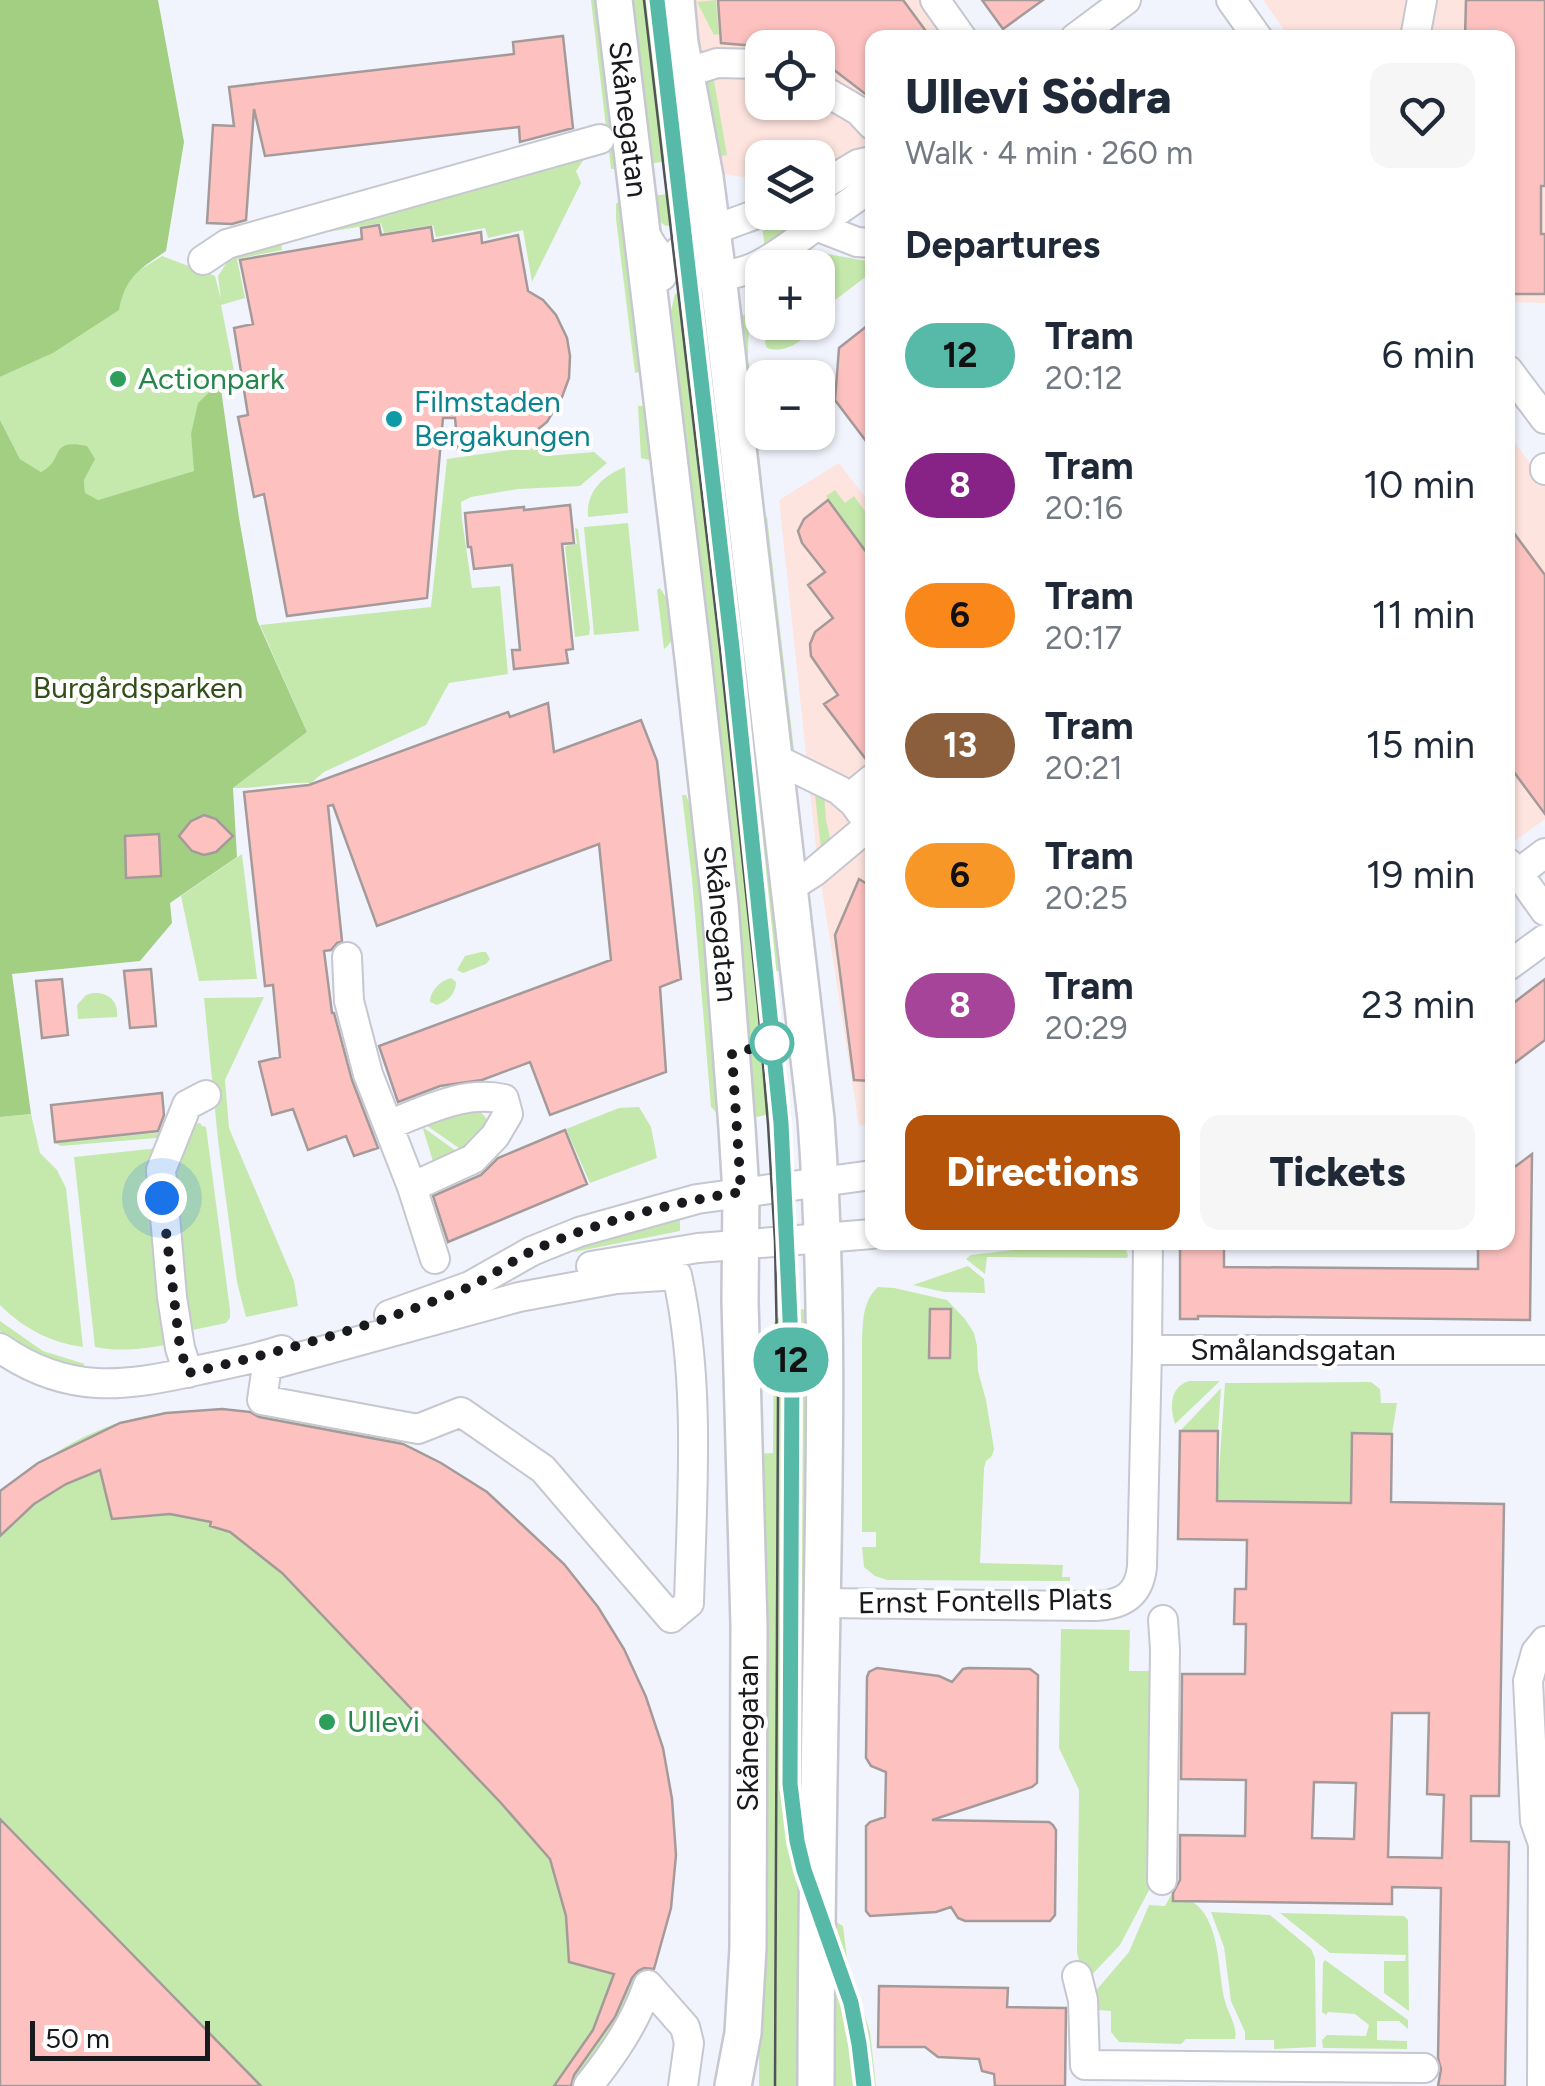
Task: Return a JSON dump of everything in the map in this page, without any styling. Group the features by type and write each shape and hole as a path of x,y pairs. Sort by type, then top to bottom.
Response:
{"main road":[{"name":"Skånegatan","path":"614,0 720,904 741,1192 740,1301 749,1625 744,2086"},
{"name":"Skånegatan","path":"676,0 718,276 821,1181 826,1391 816,2086"},
{"name":"Skånegatan","path":"733,2086 743,2034"}],"street":[{"path":"935,0 956,30"},
{"path":"1087,30 1126,0"},
{"path":"1231,0 1252,30"},
{"path":"1416,30 1422,0"},
{"path":"686,73 718,63 745,64"},
{"path":"835,97 865,118"},
{"path":"202,260 226,244 600,139"},
{"path":"835,178 865,162"},
{"path":"835,212 865,191"},
{"path":"650,306 666,263 711,231 745,218"},
{"path":"640,226 653,250 666,263 718,276 755,267 811,230"},
{"path":"826,230 865,243"},
{"path":"1515,379 1545,419"},
{"path":"774,758 839,790 865,817"},
{"path":"849,798 865,785"},
{"path":"789,888 865,829"},
{"path":"1515,870 1545,853"},
{"path":"1515,877 1545,911"},
{"path":"1515,961 1545,939"},
{"path":"348,957 349,1001 368,1074 435,1259"},
{"path":"188,1373 175,1314 161,1170 187,1105 206,1094"},
{"path":"388,1125 452,1101 486,1096 504,1100 508,1114 495,1136 473,1159 412,1187"},
{"path":"0,1348 48,1374 86,1383 118,1384 188,1373 262,1356 470,1286 532,1251 578,1232 697,1199 865,1175"},
{"path":"470,1286 670,1252 865,1235"},
{"name":"Smålandsgatan","path":"1148,1250 1147,1350 1544,1350"},
{"path":"677,1275 685,1310 694,1412 690,1603 671,1618 543,1469 461,1412 418,1429 262,1400 267,1366 520,1298 616,1280 677,1275"},
{"path":"1544,1350 1545,1328"},
{"name":"Ernst Fontells Plats","path":"822,1603 1095,1606 1126,1600 1138,1588 1142,1567 1147,1350"},
{"path":"1162,1880 1163,1620"},
{"path":"1542,2086 1543,1844 1535,1821 1528,1681 1536,1652 1545,1641"},
{"path":"1077,1976 1084,2000 1084,2065 1424,2068"},
{"path":"588,2086 640,2010 648,1985 685,2027 689,2043 683,2086"}],"shaded area":[{"path":"680,0 941,0 965,30 865,30 865,147 835,160 835,140 745,140 745,177 711,172"},
{"path":"1263,0 1545,0 1545,303 1515,302 1515,30 1284,30"},
{"path":"1515,443 1545,484 1545,819 1515,841"},
{"path":"839,463 865,497 865,1125 859,1126 817,858 779,500"}],"green space":[{"path":"0,0 158,0 184,142 166,251 130,282 119,310 53,353 0,377"},
{"path":"591,0 600,0 620,169 611,169"},
{"path":"628,0 666,0 692,157 648,164"},
{"path":"716,0 719,34 714,35 697,2"},
{"path":"713,75 727,155 711,158 704,80"},
{"name":"Actionpark","path":"585,158 576,171 581,183 532,282 523,230 488,238 485,228 436,237 433,225 384,233 381,223 281,240 282,250 237,259 245,298 221,305 236,381 220,382 191,434 195,471 98,500 85,494 84,480 94,459 41,472 20,459 0,420 0,377 53,353 122,294 132,275 162,256 215,276 221,299 218,276 236,249"},
{"path":"694,191 694,214 688,222 666,226 656,219 651,196"},
{"path":"621,199 643,371 635,373 616,219 616,204"},
{"path":"763,230 795,230 774,246 765,249"},
{"path":"835,255 865,261 865,277 835,300"},
{"path":"694,284 705,285 786,970 770,972 782,1095 776,1113 756,1117 668,323 675,294"},
{"path":"745,315 745,340 748,340 745,388 734,316"},
{"path":"765,340 801,340 774,350"},
{"name":"Burgårdsparken","path":"220,382 257,620 307,732 233,788 237,857 170,903 172,923 140,961 12,974 31,1114 0,1117 0,420 20,459 41,472 66,445 87,446 95,459 84,480 85,493 98,500 194,471 191,434 198,403"},
{"path":"638,406 647,406 653,461 641,458"},
{"path":"541,435 547,456 594,452 607,463 580,486 518,489 461,502 472,588 500,586 508,674 449,683 426,725 324,772 311,783 233,788 307,732 260,625 431,607 447,459 510,450"},
{"path":"755,450 758,450 762,481"},
{"path":"625,467 628,513 588,517 597,486"},
{"path":"835,490 845,503 854,496 865,511 865,549 826,496"},
{"path":"766,517 795,759 789,753 763,523"},
{"path":"628,523 639,631 594,635 584,527"},
{"path":"575,528 590,629 589,635 575,637 565,546 577,544"},
{"path":"660,588 672,611 675,628 664,649 657,590"},
{"path":"814,786 824,792 831,842 821,849"},
{"path":"682,795 686,795 699,835 716,1112 711,1107"},
{"path":"242,854 257,979 199,981 181,896"},
{"path":"486,952 490,959 486,964 463,973 457,970 465,956"},
{"path":"451,978 456,982 451,996 437,1005 430,1002 437,987"},
{"path":"93,993 111,999 117,1017 78,1019 77,1005"},
{"path":"264,997 225,1080 229,1128 294,1281 298,1306 246,1317 237,1282 218,1140 204,998"},
{"path":"639,1107 651,1127 657,1158 590,1183 566,1129 619,1108"},
{"path":"458,1108 481,1113 489,1124 463,1151 423,1123"},
{"path":"31,1114 40,1153 57,1170 66,1188 83,1347 38,1333 0,1305 0,1117"},
{"path":"194,1124 206,1127 230,1318 226,1323 188,1331 168,1196 179,1148"},
{"path":"423,1129 456,1151 435,1168"},
{"path":"166,1132 156,1138 61,1146 55,1143"},
{"path":"159,1148 166,1345 131,1349 95,1347 74,1157"},
{"path":"680,1217 680,1231 574,1252 568,1248"},
{"path":"1014,1250 1126,1250 1128,1256 987,1257 985,1274 966,1259 971,1255"},
{"path":"968,1266 984,1279 985,1293 944,1292 913,1285"},
{"path":"878,1287 947,1300 974,1333 994,1449 984,1468 980,1563 1063,1565 1062,1577 1070,1577 1070,1581 887,1580 864,1567 862,1547 876,1547 876,1532 862,1532 862,1339 867,1304"},
{"path":"807,1309 805,2086 759,2086 761,1610 757,1454 773,1453 774,1322 786,1311"},
{"path":"0,1321 43,1351 85,1364 60,1362 29,1350 0,1331"},
{"path":"1189,1381 1220,1381 1175,1424 1174,1393"},
{"path":"1371,1382 1380,1389 1381,1403 1397,1403 1392,1434 1352,1434 1351,1503 1217,1501 1225,1383"},
{"path":"1221,1388 1218,1431 1180,1431"},
{"name":"Ullevi","path":"222,1409 309,1419 374,1432 442,1463 501,1505 546,1547 601,1615 624,1652 658,1732 668,1774 676,1855 658,1951 644,1999 628,2030 588,2086 0,2086 0,1491 58,1451 105,1428 159,1414"},
{"path":"1061,1629 1130,1630 1129,1671 1160,1671 1157,1875 1120,1945 1084,1983 1077,1952 1079,1790 1059,1748"},
{"path":"1171,1895 1188,1899 1209,1921 1235,2039 1186,2039 1181,2044 1119,2042 1111,2032 1111,2011 1091,2006 1093,1994 1129,1952 1149,1905 1165,1906"},
{"path":"1211,1912 1270,1915 1311,1949 1315,1958 1316,2047 1274,2049 1274,2040 1245,2040 1231,2001 1224,1947"},
{"path":"1280,1913 1404,1916 1408,1920 1409,2011 1384,1993 1384,1961 1405,1961 1406,1955 1330,1953"},
{"path":"830,1918 843,1926 847,1958 870,2032 876,2086 830,2086"},
{"path":"1325,1960 1408,2020 1408,2029 1399,2021 1377,2021 1377,2040 1407,2041 1407,2049 1323,2048 1322,2040 1327,2035 1366,2036 1369,2025 1355,2014 1322,2012"}],"building":[{"path":"718,0 903,0 925,30 865,30 865,94 835,71 835,30 745,30 745,45 721,43"},
{"path":"982,0 1043,0 1003,29"},
{"path":"1466,0 1545,0 1545,186 1541,186 1541,234 1545,234 1545,294 1515,294 1515,30 1465,30"},
{"path":"563,36 573,128 520,142 519,127 265,156 254,109 246,220 207,223 213,125 234,126 229,87 514,54 513,42"},
{"name":"Filmstaden Bergakungen","path":"379,225 381,235 431,227 433,241 481,232 482,243 518,235 528,291 556,315 567,338 569,378 547,422 532,434 510,443 458,449 455,418 443,418 427,598 287,616 264,494 254,497 238,417 248,415 234,328 253,324 240,260 362,239 361,228"},
{"path":"865,328 865,440 835,400 839,348"},
{"path":"828,500 865,550 865,758 824,704 838,695 811,656 815,632 833,618 808,585 825,572 802,543 798,531 804,519"},
{"path":"570,505 574,543 562,544 573,649 566,650 568,663 514,669 512,650 520,650 512,565 474,569 465,513"},
{"path":"1515,534 1545,575 1545,814 1515,773"},
{"path":"548,703 554,752 641,720 657,761 681,979 660,987 666,1072 550,1115 530,1062 482,1080 440,1086 398,1102 379,1046 611,960 599,844 377,926 333,805 328,806 342,941 324,951 332,1013 378,1148 354,1156 346,1136 308,1150 293,1109 272,1115 259,1062 280,1057 273,985 265,986 244,792 309,785 508,712 510,717"},
{"path":"204,815 216,819 233,836 216,852 204,855 192,851 179,836 191,821"},
{"path":"159,834 161,876 126,878 125,836"},
{"path":"859,879 865,883 865,1081 854,1080 835,935"},
{"path":"151,969 156,1026 130,1028 124,971"},
{"path":"62,979 68,1035 42,1038 36,981"},
{"path":"1545,979 1545,1040 1515,1063 1515,1002"},
{"path":"162,1093 164,1115 158,1131 55,1142 51,1105"},
{"path":"565,1130 587,1184 448,1242 433,1196 481,1175 498,1158"},
{"path":"1532,1154 1530,1320 1198,1316 1180,1319 1180,1250 1224,1250 1224,1267 1478,1269 1478,1250 1515,1250 1516,1166"},
{"path":"930,1309 951,1309 950,1358 929,1358"},
{"path":"222,1409 403,1444 441,1463 487,1492 564,1564 624,1649 663,1748 676,1855 671,1908 654,1969 644,1968 632,1978 615,2017 574,2075 571,2086 554,2086 593,2030 614,1974 569,1962 566,1916 550,1859 282,1573 230,1532 210,1526 211,1522 170,1514 112,1519 100,1470 66,1484 34,1504 0,1536 0,1491 38,1463 120,1423 166,1413"},
{"path":"1180,1431 1218,1431 1217,1501 1351,1503 1352,1433 1392,1434 1391,1502 1504,1504 1499,1796 1471,1796 1471,1841 1509,1842 1505,2086 1438,2086 1441,1888 1392,1887 1392,1904 1173,1901 1180,1880 1180,1835 1245,1836 1246,1780 1181,1779 1182,1674 1245,1674 1246,1624 1234,1624 1235,1589 1246,1589 1247,1540 1178,1539","holes":["1392,1713 1429,1713 1427,1794 1444,1795 1442,1858 1388,1857","1314,1782 1356,1783 1354,1839 1312,1838"]},
{"path":"877,1668 939,1676 952,1682 968,1668 1030,1669 1038,1675 1037,1783 932,1820 1053,1825 1055,1915 1050,1921 965,1921 951,1907 936,1912 870,1916 866,1911 866,1826 885,1817 886,1772 871,1766 866,1758 867,1677"},
{"path":"0,1819 131,1953 261,2086 0,2086"},
{"path":"879,1986 1008,1988 1007,2007 1066,2008 1065,2086 995,2086 994,2074 982,2071 979,2059 938,2057 925,2047 878,2047"}],"tram line":[{"path":"644,0 720,649 768,1124 778,1399 775,2086"},
{"name":"12","path":"657,0 754,845 781,1123 792,1362 792,1816 804,1870 851,2003 864,2086"},
{"path":"790,1784 804,1870 851,2003 864,2086"}],"place":[{"name":"Actionpark","path":"118,379"},
{"name":"Filmstaden Bergakungen","path":"394,419"},
{"name":"Ullevi","path":"327,1722"}],"route":[{"path":"162,1198 172,1297 188,1373 262,1356 470,1286 532,1251 578,1232 697,1199 741,1192 732,1054 772,1043"}]}
